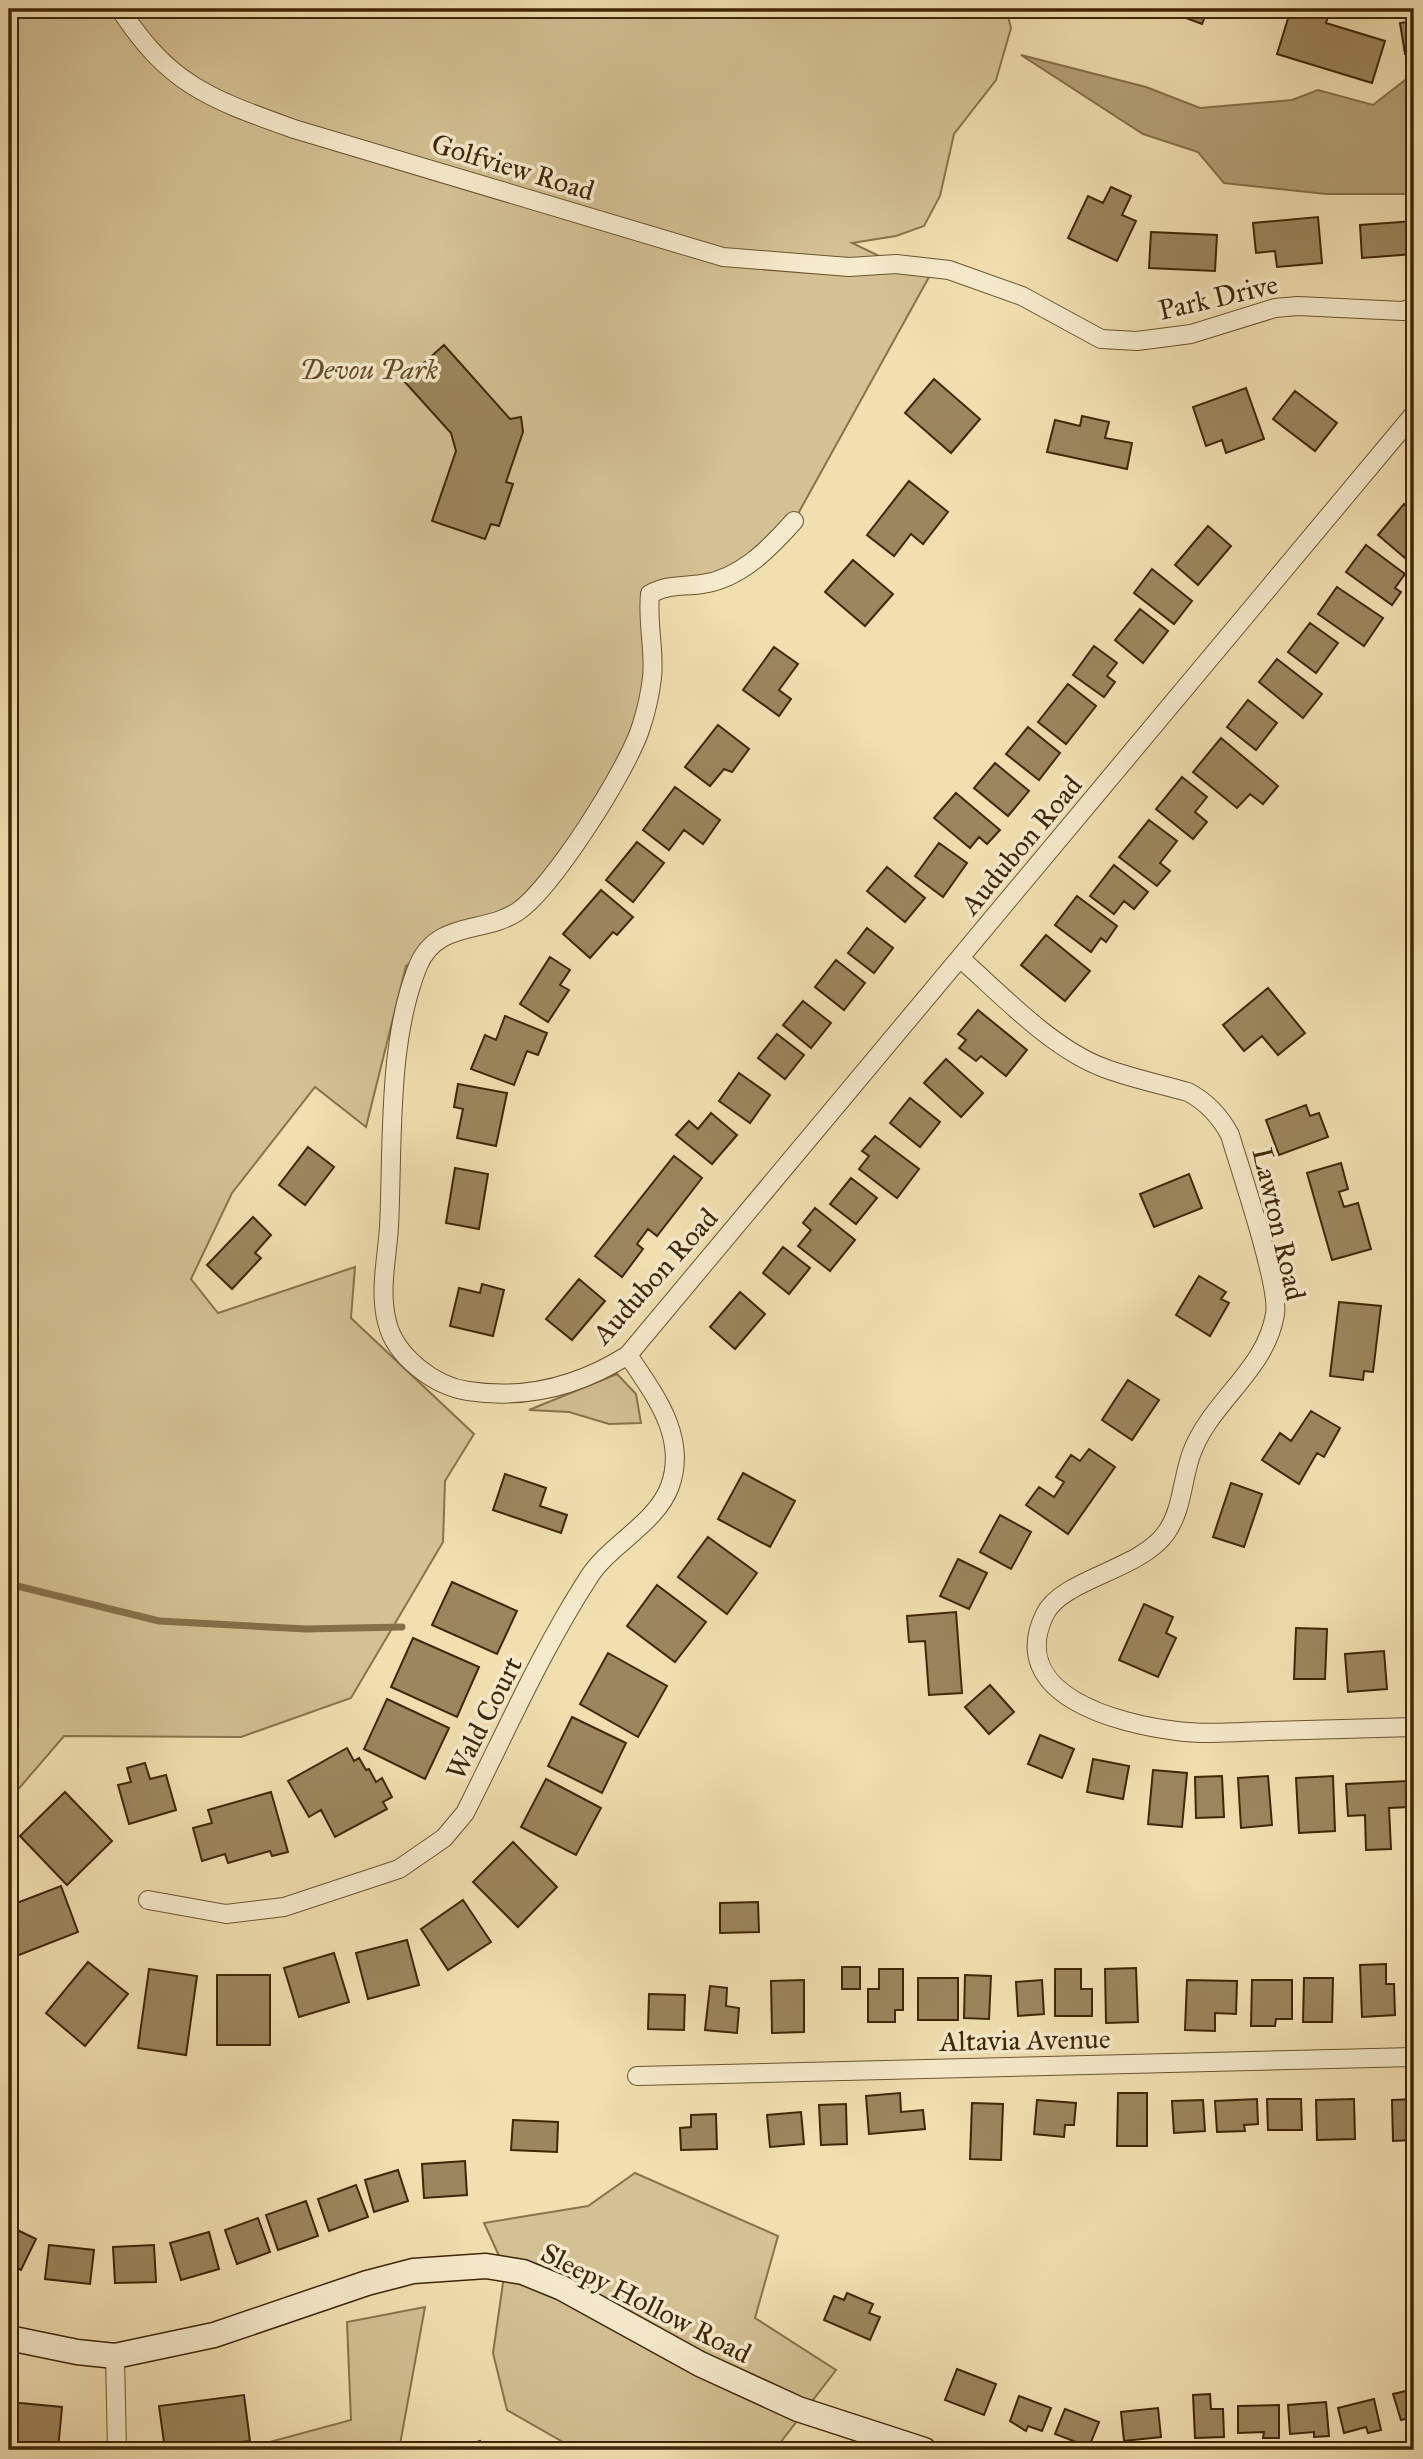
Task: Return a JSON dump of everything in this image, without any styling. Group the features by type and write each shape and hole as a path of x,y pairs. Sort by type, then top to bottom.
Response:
{"main road":[{"name":"Sleepy Hollow Road","path":"9,2338 77,2353 115,2356 214,2334 367,2283 413,2271 486,2266 523,2272 562,2287 700,2364 788,2404 924,2450"}],"street":[{"name":"Golfview Road","path":"121,9 141,41 175,75 226,104 294,129 723,257 849,267 896,264 934,268"},
{"name":"Park Drive","path":"934,268 949,270 1021,296 1101,339 1137,341 1191,334 1287,307 1410,312"},
{"name":"Audubon Road","path":"794,521 771,547 723,579 703,584 664,586 650,594 648,622 653,656 652,679 641,727 611,788 544,889 516,913 448,933 418,965 404,1016 392,1111 384,1285 387,1322 397,1347 414,1364 466,1391 517,1392 565,1387 597,1375 628,1354 1414,414"},
{"name":"Lawton Road","path":"961,959 1036,1024 1081,1057 1103,1068 1188,1092 1200,1098 1221,1119 1230,1135 1267,1266 1276,1311 1266,1348 1217,1407 1192,1452 1177,1509 1167,1532 1140,1556 1063,1595 1046,1611 1039,1630 1039,1667 1064,1695 1105,1715 1178,1732 1414,1727"},
{"name":"Wald Court","path":"148,1900 226,1914 284,1907 399,1869 444,1838 465,1813 563,1619 591,1574 655,1509 670,1486 673,1436 666,1412 628,1354"},
{"name":"Altavia Avenue","path":"638,2076 1414,2057"},
{"path":"115,2356 117,2450"}],"green space":[{"name":"Devou Park","path":"9,9 1006,9 1011,28 996,80 954,134 940,196 924,226 896,236 852,243 896,264 934,268 794,521 741,570 650,594 652,679 611,788 516,913 448,933 406,966 366,1127 315,1087 232,1193 191,1279 218,1313 355,1267 351,1318 474,1434 445,1481 443,1542 351,1698 241,1737 64,1736 9,1800"},
{"path":"617,1374 636,1394 641,1423 609,1424 569,1412 529,1410"},
{"path":"635,2173 778,2236 755,2318 836,2370 777,2447 754,2450 577,2450 507,2410 493,2353 505,2269 484,2223 588,2206"},
{"path":"425,2307 399,2450 240,2450 351,2420 347,2322"}],"shaded area":[{"path":"1021,55 1146,87 1200,108 1292,100 1318,90 1373,105 1414,73 1414,194 1326,194 1224,183 1198,152 1143,134"}],"building":[{"path":"1162,9 1208,9 1202,24"},
{"path":"1291,9 1314,9 1329,14 1326,23 1385,41 1372,83 1277,54"},
{"path":"1414,21 1414,53 1405,54 1400,23"},
{"path":"1111,187 1131,196 1122,215 1136,221 1117,261 1068,238 1088,196 1103,203"},
{"path":"1318,217 1322,263 1277,267 1275,251 1256,253 1253,223"},
{"path":"1414,221 1414,254 1362,258 1360,225"},
{"path":"1151,232 1217,235 1215,271 1149,268"},
{"path":"444,345 510,419 521,417 523,432 506,482 513,484 499,526 491,524 485,539 432,521 456,451 451,433 404,381"},
{"path":"934,379 980,419 951,453 905,413"},
{"path":"1246,388 1264,439 1226,453 1222,440 1206,446 1193,407"},
{"path":"1295,391 1337,423 1315,451 1273,419"},
{"path":"1082,416 1109,422 1105,438 1132,443 1127,469 1047,452 1055,420 1080,426"},
{"path":"909,481 948,512 923,544 911,534 894,556 867,535"},
{"path":"1404,504 1414,513 1414,546 1405,558 1378,535"},
{"path":"1208,526 1231,546 1198,585 1175,565"},
{"path":"1366,545 1405,574 1395,588 1401,592 1392,605 1346,572"},
{"path":"853,560 893,594 865,626 825,592"},
{"path":"1152,569 1192,601 1174,624 1134,593"},
{"path":"1337,587 1383,618 1364,646 1318,614"},
{"path":"1140,609 1168,631 1143,663 1115,640"},
{"path":"1310,623 1338,643 1316,673 1288,652"},
{"path":"1094,646 1117,663 1107,676 1115,682 1104,697 1073,675"},
{"path":"774,647 798,664 779,690 791,699 779,716 743,690"},
{"path":"1277,659 1322,694 1303,718 1259,682"},
{"path":"1068,684 1096,706 1066,744 1038,722"},
{"path":"1248,700 1277,723 1256,750 1227,727"},
{"path":"718,725 749,749 732,772 724,769 710,786 685,767"},
{"path":"1028,727 1060,753 1039,780 1006,754"},
{"path":"1221,738 1278,786 1263,804 1250,794 1237,808 1193,772"},
{"path":"995,763 1029,791 1008,816 974,788"},
{"path":"1182,777 1207,797 1195,812 1207,822 1193,839 1156,809"},
{"path":"675,787 720,820 703,844 684,830 669,850 643,830"},
{"path":"956,793 1000,830 987,844 979,837 970,848 934,818"},
{"path":"1149,820 1177,841 1160,863 1170,871 1157,886 1119,857"},
{"path":"637,842 664,863 633,902 606,880"},
{"path":"939,843 967,863 943,897 915,876"},
{"path":"1114,865 1148,892 1134,909 1124,901 1114,914 1090,896"},
{"path":"887,867 925,898 905,922 867,891"},
{"path":"601,890 633,917 617,935 613,932 590,958 563,934"},
{"path":"1077,896 1117,926 1106,942 1101,938 1091,952 1055,925"},
{"path":"867,928 893,948 874,973 848,953"},
{"path":"1046,935 1090,971 1065,1001 1021,965"},
{"path":"550,957 570,970 560,985 569,990 548,1022 520,1004"},
{"path":"836,960 865,983 844,1010 815,987"},
{"path":"1268,988 1305,1033 1278,1055 1262,1036 1244,1051 1223,1025"},
{"path":"803,1001 831,1023 811,1048 783,1025"},
{"path":"978,1010 1027,1050 1006,1076 981,1056 976,1061 959,1048 966,1040 958,1034"},
{"path":"505,1016 547,1033 538,1055 527,1051 514,1085 471,1069 485,1035 496,1040"},
{"path":"777,1034 804,1055 785,1079 758,1058"},
{"path":"946,1059 983,1093 961,1117 924,1083"},
{"path":"739,1073 770,1095 750,1123 719,1101"},
{"path":"458,1084 507,1093 496,1146 457,1138 463,1109 454,1107"},
{"path":"910,1098 940,1122 920,1147 890,1123"},
{"path":"1306,1105 1310,1116 1319,1113 1328,1137 1279,1155 1266,1120"},
{"path":"711,1113 737,1135 712,1164 676,1135 689,1121 698,1129"},
{"path":"875,1136 919,1169 897,1198 859,1169 869,1156 862,1151"},
{"path":"308,1147 334,1167 305,1205 279,1185"},
{"path":"674,1156 702,1178 657,1236 648,1229 637,1244 643,1249 622,1277 595,1256"},
{"path":"1341,1163 1348,1189 1339,1192 1344,1207 1358,1203 1371,1249 1332,1260 1307,1173"},
{"path":"455,1168 488,1174 479,1229 446,1223"},
{"path":"1189,1174 1202,1208 1154,1227 1140,1194"},
{"path":"851,1178 877,1198 856,1224 830,1204"},
{"path":"815,1208 855,1240 830,1271 798,1246 811,1230 803,1223"},
{"path":"253,1217 271,1235 255,1253 261,1258 232,1289 207,1265"},
{"path":"783,1247 810,1268 789,1294 763,1273"},
{"path":"1199,1276 1226,1292 1221,1299 1229,1303 1210,1336 1176,1315"},
{"path":"579,1279 605,1301 572,1340 546,1319"},
{"path":"482,1284 504,1290 493,1336 450,1326 459,1288 480,1293"},
{"path":"740,1292 765,1314 735,1349 710,1327"},
{"path":"1339,1302 1381,1306 1373,1372 1364,1371 1363,1380 1330,1376"},
{"path":"1128,1380 1159,1400 1132,1440 1102,1420"},
{"path":"1311,1411 1340,1428 1324,1457 1317,1453 1299,1484 1262,1460 1280,1433 1291,1441"},
{"path":"1089,1449 1115,1467 1068,1534 1026,1505 1039,1487 1054,1497 1064,1482 1056,1477 1071,1455 1080,1461"},
{"path":"743,1473 795,1501 770,1547 718,1519"},
{"path":"505,1474 546,1488 540,1506 567,1515 561,1533 493,1510"},
{"path":"1231,1483 1262,1494 1244,1547 1213,1537"},
{"path":"1000,1515 1031,1532 1011,1569 980,1552"},
{"path":"708,1537 757,1573 727,1614 678,1577"},
{"path":"958,1559 987,1573 969,1609 940,1596"},
{"path":"452,1582 517,1611 497,1654 432,1625"},
{"path":"657,1585 706,1622 675,1662 627,1626"},
{"path":"1144,1604 1173,1617 1166,1633 1176,1638 1158,1677 1119,1660"},
{"path":"956,1612 962,1693 929,1695 925,1641 909,1642 907,1616"},
{"path":"1296,1628 1327,1629 1325,1679 1294,1679"},
{"path":"413,1638 479,1667 457,1717 391,1687"},
{"path":"1384,1651 1387,1689 1348,1692 1345,1654"},
{"path":"608,1653 667,1686 638,1737 580,1704"},
{"path":"990,1685 1014,1712 989,1734 965,1707"},
{"path":"387,1699 449,1728 425,1779 364,1749"},
{"path":"572,1717 626,1743 602,1793 548,1766"},
{"path":"1040,1735 1074,1749 1062,1778 1028,1764"},
{"path":"347,1748 354,1761 359,1758 366,1770 369,1769 376,1782 382,1778 392,1797 383,1802 387,1809 335,1837 321,1810 309,1817 288,1781"},
{"path":"1093,1759 1129,1766 1123,1799 1087,1792"},
{"path":"145,1763 150,1779 166,1775 176,1810 129,1824 118,1785 131,1782 127,1768"},
{"path":"1153,1770 1187,1773 1182,1827 1148,1824"},
{"path":"1222,1776 1224,1817 1196,1818 1195,1777"},
{"path":"1268,1776 1272,1825 1241,1828 1238,1778"},
{"path":"1333,1776 1335,1831 1299,1833 1296,1778"},
{"path":"546,1779 601,1808 576,1855 521,1827"},
{"path":"1408,1781 1409,1807 1389,1808 1391,1849 1366,1850 1365,1815 1348,1816 1346,1784"},
{"path":"65,1792 112,1841 67,1885 20,1836"},
{"path":"271,1792 288,1852 272,1856 270,1851 228,1863 225,1854 202,1861 193,1828 212,1823 208,1810"},
{"path":"513,1842 557,1887 518,1927 473,1882"},
{"path":"61,1886 78,1932 14,1957 9,1942 9,1906"},
{"path":"463,1900 491,1942 448,1970 421,1929"},
{"path":"758,1902 759,1932 720,1933 720,1903"},
{"path":"407,1940 419,1985 368,1999 356,1953"},
{"path":"334,1953 349,2002 299,2017 284,1968"},
{"path":"88,1962 128,1994 85,2046 46,2013"},
{"path":"1386,1964 1386,1984 1394,1984 1395,2015 1362,2017 1360,1965"},
{"path":"842,1967 860,1967 860,1989 842,1989"},
{"path":"1136,1968 1138,2022 1106,2023 1105,1969"},
{"path":"149,1969 197,1976 186,2055 138,2048"},
{"path":"879,1969 903,1969 903,2010 895,2010 895,2022 868,2022 868,1989 879,1989"},
{"path":"1055,1969 1081,1969 1081,1989 1092,1989 1092,2016 1055,2016"},
{"path":"217,1975 270,1975 270,2045 217,2045"},
{"path":"965,1975 991,1976 989,2019 964,2018"},
{"path":"1408,1976 1414,1976 1414,2012 1409,2012"},
{"path":"918,1978 958,1978 958,2020 918,2020"},
{"path":"1304,1978 1333,1978 1332,2022 1303,2022"},
{"path":"804,1980 804,2032 772,2033 771,1981"},
{"path":"1042,1980 1044,2014 1018,2016 1016,1982"},
{"path":"1187,1980 1237,1981 1236,2014 1215,2013 1215,2031 1185,2030"},
{"path":"1252,1980 1292,1980 1292,2019 1276,2019 1275,2026 1251,2026"},
{"path":"710,1986 727,1988 726,2006 739,2008 737,2033 705,2030"},
{"path":"649,1994 685,1995 684,2030 648,2029"},
{"path":"900,2093 901,2112 923,2110 925,2129 869,2134 866,2096"},
{"path":"1118,2093 1147,2093 1147,2146 1117,2146"},
{"path":"1257,2099 1258,2124 1244,2125 1245,2131 1217,2132 1215,2101"},
{"path":"1267,2099 1301,2099 1302,2130 1268,2130"},
{"path":"1354,2099 1355,2139 1317,2140 1316,2100"},
{"path":"1414,2099 1414,2140 1393,2141 1392,2100"},
{"path":"1037,2100 1076,2103 1074,2125 1065,2125 1064,2137 1034,2134"},
{"path":"1203,2100 1205,2131 1174,2133 1172,2101"},
{"path":"972,2103 1003,2104 1001,2160 970,2159"},
{"path":"846,2104 847,2144 821,2145 819,2105"},
{"path":"801,2112 804,2144 770,2147 767,2115"},
{"path":"716,2114 717,2149 681,2150 680,2128 691,2127 691,2115"},
{"path":"513,2120 558,2122 557,2152 511,2150"},
{"path":"465,2161 467,2195 424,2198 422,2164"},
{"path":"398,2170 408,2201 374,2212 365,2180"},
{"path":"356,2185 368,2217 329,2231 318,2199"},
{"path":"306,2201 318,2236 278,2250 266,2215"},
{"path":"258,2218 270,2252 237,2264 225,2230"},
{"path":"9,2226 36,2239 21,2270 9,2264"},
{"path":"209,2232 219,2269 181,2280 170,2243"},
{"path":"49,2245 94,2250 90,2284 45,2279"},
{"path":"154,2245 156,2282 115,2283 113,2247"},
{"path":"847,2293 873,2304 869,2313 880,2317 870,2340 824,2320 834,2296 844,2300"},
{"path":"957,2369 996,2384 984,2415 945,2400"},
{"path":"1414,2389 1414,2417 1401,2420 1393,2394"},
{"path":"1210,2394 1211,2409 1223,2409 1224,2437 1195,2438 1193,2395"},
{"path":"244,2395 250,2441 165,2450 159,2406"},
{"path":"1019,2396 1051,2408 1042,2431 1028,2426 1026,2431 1010,2421"},
{"path":"1374,2399 1381,2430 1368,2433 1366,2427 1344,2433 1338,2408"},
{"path":"9,2402 62,2407 58,2450 9,2450"},
{"path":"1326,2402 1329,2436 1314,2437 1314,2432 1290,2434 1288,2405"},
{"path":"1279,2405 1279,2438 1263,2438 1264,2432 1238,2433 1238,2406"},
{"path":"1158,2408 1161,2437 1124,2441 1121,2412"},
{"path":"1065,2409 1099,2422 1089,2447 1055,2434"},
{"path":"480,2441 483,2450 452,2450"}],"waterway":[{"path":"9,1584 159,1621 306,1629 402,1627"}]}
